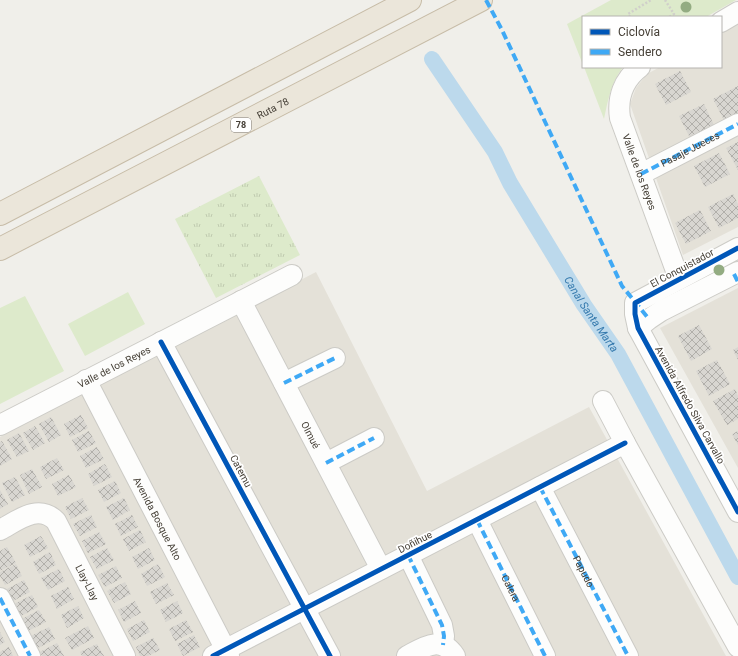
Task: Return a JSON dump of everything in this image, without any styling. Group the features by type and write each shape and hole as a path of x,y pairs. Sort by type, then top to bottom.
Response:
{"highway":[{"path":"0,214 410,0"},
{"name":"Ruta 78","path":"0,249 481,0"}],"street":[{"path":"722,21 738,12"},
{"name":"Valle de los Reyes","path":"639,68 627,79 622,88 619,108 620,118 678,280"},
{"name":"Pasaje Jueces","path":"641,174 738,124"},
{"name":"El Conquistador","path":"635,304 738,248"},
{"name":"Valle de los Reyes","path":"0,425 292,275"},
{"path":"638,328 649,318 661,311 737,276"},
{"name":"Olmué","path":"241,301 381,569"},
{"name":"Avenida Alfredo Silva Carvallo","path":"635,304 635,314 638,328 738,512"},
{"name":"Catemu","path":"161,342 330,656"},
{"path":"284,383 335,358"},
{"name":"Avenida Bosque Alto","path":"86,380 222,654"},
{"path":"603,401 738,648"},
{"path":"326,463 374,438"},
{"name":"Doñihue","path":"222,654 305,608 625,443"},
{"name":"Papudo","path":"540,487 628,656"},
{"name":"Llay-Llay","path":"0,530 32,514 45,513 56,521 125,656"},
{"name":"Calera","path":"477,520 545,656"},
{"path":"408,555 442,625 449,650"},
{"path":"0,598 30,656"},
{"path":"407,656 430,644 449,650"}],"path":[{"path":"629,16 628,14 651,0"},
{"path":"667,1 674,14 671,16"}],"shaded area":[{"path":"738,24 738,227 683,255 630,104 636,88 647,74 658,68 722,68 722,32"},
{"path":"316,272 427,491 589,407 726,656 0,656 0,437"},
{"path":"738,288 738,468 660,328"}],"green space":[{"path":"611,0 736,0 708,16 582,16 582,62 567,24"},
{"path":"584,68 622,68 613,85 604,119"},
{"path":"259,176 300,255 216,298 175,219"},
{"path":"128,292 145,324 85,356 68,324"},
{"path":"25,296 64,371 0,404 0,308"}],"building":[{"path":"680,71 691,92 666,105 655,84"},
{"path":"738,86 738,113 724,120 713,99"},
{"path":"704,104 714,125 690,138 679,116"},
{"path":"738,142 738,170 726,148"},
{"path":"719,153 730,174 705,187 694,166"},
{"path":"733,194 738,204 738,218 719,228 708,207"},
{"path":"700,210 711,231 686,244 675,223"},
{"path":"699,325 712,349 691,361 678,336"},
{"path":"738,347 738,360 733,350"},
{"path":"717,360 730,384 709,396 696,371"},
{"path":"735,389 738,396 738,419 727,425 713,401"},
{"path":"81,415 88,428 70,437 64,424"},
{"path":"51,417 61,435 49,442 39,424"},
{"path":"35,426 45,443 33,450 23,433"},
{"path":"89,431 96,443 78,452 72,440"},
{"path":"738,431 738,445 732,434"},
{"path":"19,433 29,451 17,457 7,440"},
{"path":"2,441 12,459 0,466 0,442"},
{"path":"97,447 104,459 86,468 80,456"},
{"path":"57,458 64,470 46,479 40,467"},
{"path":"105,464 112,477 94,486 88,474"},
{"path":"32,469 42,487 29,494 20,475"},
{"path":"69,475 76,487 58,496 52,484"},
{"path":"15,477 25,495 12,502 2,483"},
{"path":"115,481 121,493 104,502 98,490"},
{"path":"0,490 8,504 0,509"},
{"path":"82,498 89,510 71,519 65,507"},
{"path":"124,498 130,510 113,520 106,507"},
{"path":"91,515 97,527 80,536 73,524"},
{"path":"132,515 138,527 121,536 115,524"},
{"path":"140,530 146,542 129,551 123,539"},
{"path":"99,532 106,544 88,553 82,541"},
{"path":"41,536 48,548 30,557 24,545"},
{"path":"7,547 16,563 0,571 0,551"},
{"path":"107,548 114,560 97,569 90,557"},
{"path":"149,548 155,560 138,569 132,557"},
{"path":"50,552 56,565 39,574 33,562"},
{"path":"16,564 22,576 5,585 0,576 0,572"},
{"path":"158,564 165,577 147,586 141,574"},
{"path":"116,566 122,578 105,587 98,575"},
{"path":"59,569 65,581 48,590 41,578"},
{"path":"24,580 30,592 13,601 7,589"},
{"path":"125,582 131,594 114,603 107,591"},
{"path":"167,583 174,595 156,604 150,592"},
{"path":"68,587 74,599 57,609 51,596"},
{"path":"32,595 38,607 21,616 14,604"},
{"path":"135,601 141,613 124,622 118,610"},
{"path":"177,601 183,613 166,622 160,610"},
{"path":"78,606 84,618 67,628 61,615"},
{"path":"39,610 46,622 28,631 22,619"},
{"path":"144,620 150,632 133,641 127,629"},
{"path":"186,620 193,632 175,641 169,629"},
{"path":"88,626 94,638 72,650 65,638"},
{"path":"49,627 55,639 38,648 31,636"},
{"path":"0,632 5,642 0,645"},
{"path":"194,635 200,647 183,656 177,644"},
{"path":"153,638 160,650 148,656 140,656 136,647"},
{"path":"57,643 64,656 42,656 40,652"},
{"path":"97,644 104,656 82,656 80,652"},
{"path":"9,647 13,656 0,656 0,652"}],"waterway":[{"name":"Canal Santa Marta","path":"432,59 495,152 510,183 584,305 618,354 738,577"}],"marked path":[{"path":"486,0 502,30 622,286 649,319"},
{"path":"641,174 738,124"},
{"path":"734,274 738,282"},
{"path":"284,383 335,358"},
{"path":"326,463 374,438"},
{"path":"540,487 628,656"},
{"path":"477,520 545,656"},
{"path":"408,555 442,625 444,636 443,645"},
{"path":"0,598 30,656"}],"cycle path":[{"path":"738,248 635,303 635,314 638,328 738,512"},
{"path":"161,342 330,656"},
{"path":"213,656 625,443"}]}
